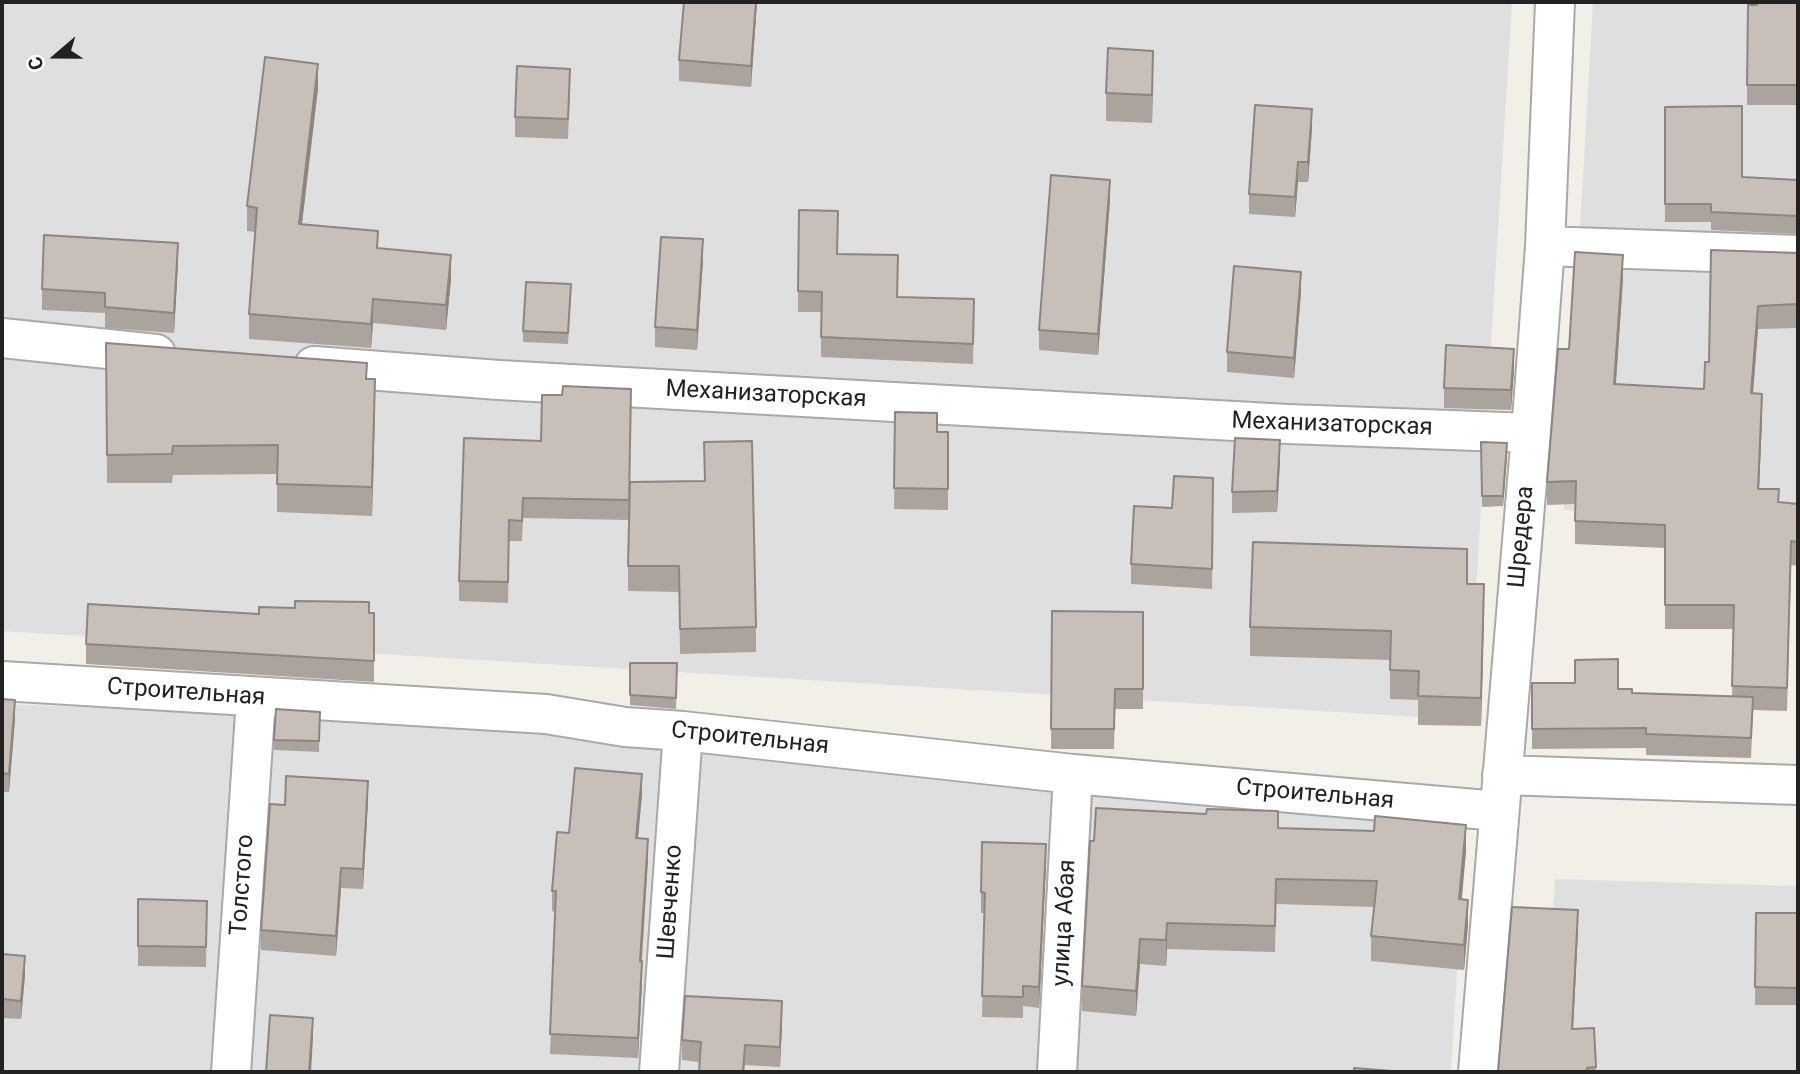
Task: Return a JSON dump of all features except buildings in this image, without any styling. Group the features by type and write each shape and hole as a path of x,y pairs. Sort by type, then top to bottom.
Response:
{"street":[{"name":"Шредера","path":"1478,1072 1545,246 1555,2"},
{"path":"1545,246 1798,256"},
{"path":"2,338 195,357"},
{"name":"Механизаторская","path":"278,363 499,380 1274,424 1531,433"},
{"name":"Строительная","path":"2,681 546,714 625,727 1073,774 1500,793 1580,776 1798,785"},
{"name":"Толстого","path":"231,1072 256,698"},
{"name":"Шевченко","path":"659,1072 683,731"},
{"name":"улица Абая","path":"1057,1072 1073,774"}],"shaded area":[{"path":"2,2 1512,2 1468,720 2,631"},
{"path":"1593,2 1798,2 1798,529 1564,510"},
{"path":"2,704 683,731 1468,791 1451,1072 2,1072"},
{"path":"1555,879 1798,886 1798,1072 1543,1072"}]}
